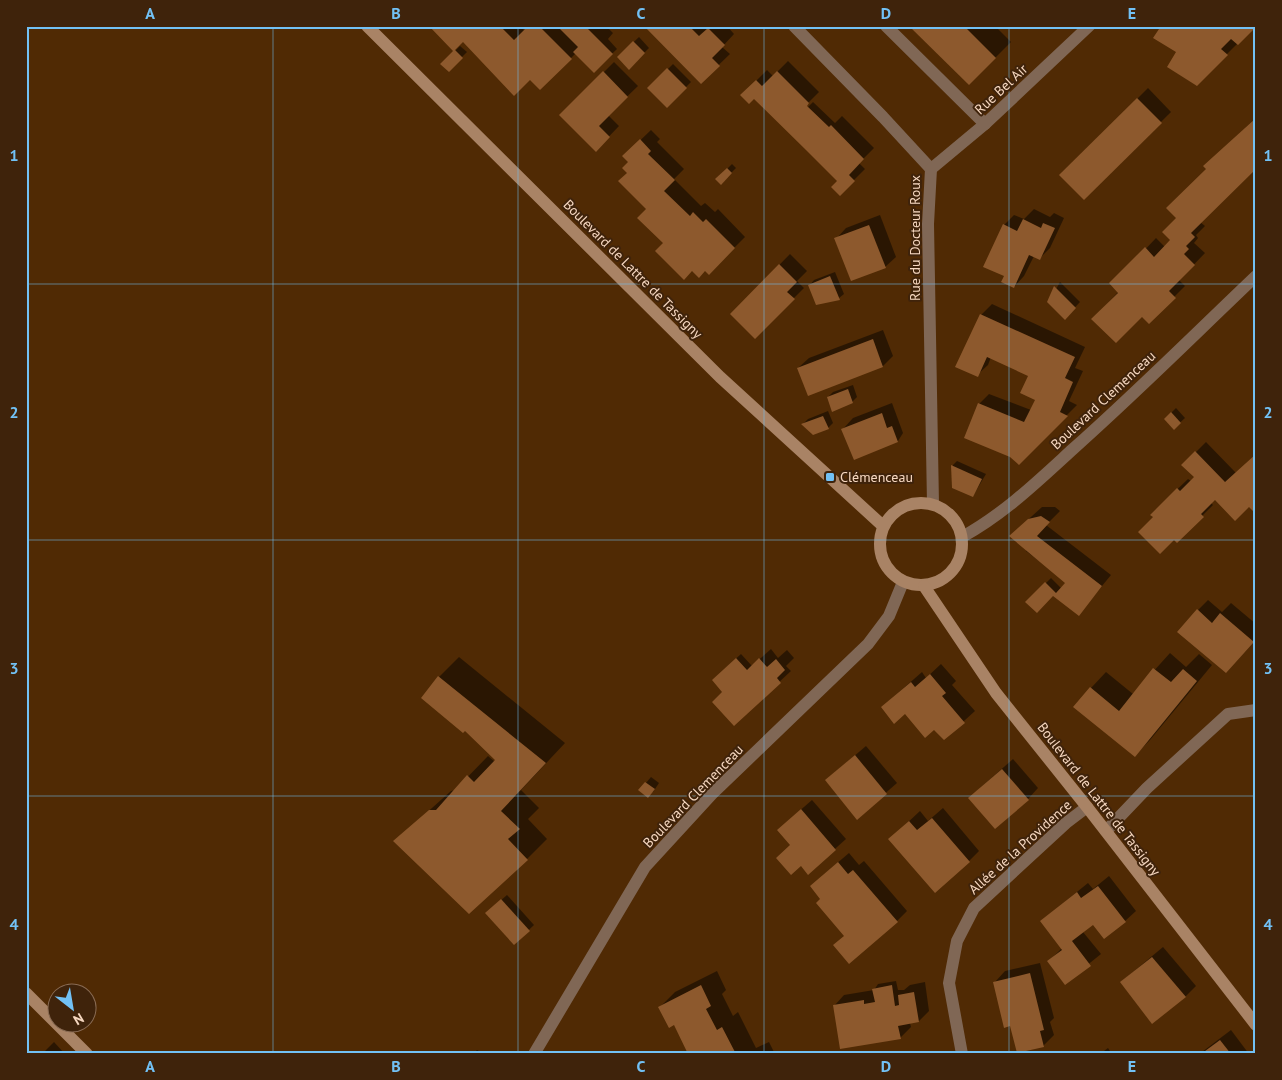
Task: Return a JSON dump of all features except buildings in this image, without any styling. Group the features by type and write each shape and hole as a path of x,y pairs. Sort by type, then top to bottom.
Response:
{"street":[{"name":"Boulevard de Lattre de Tassigny","path":"367,26 720,377 884,526"},
{"name":"Rue du Docteur Roux","path":"794,26 883,117 931,170 928,224 933,504"},
{"path":"886,26 985,124"},
{"name":"Rue Bel Air","path":"931,170 985,124 1089,26"},
{"name":"Boulevard Clemenceau","path":"962,536 1006,509 1129,399 1256,276"},
{"path":"918,503 933,504 947,511 957,522 962,536 963,551 958,564 949,575 938,583 924,586 903,582 886,568 882,558 879,547 884,526 892,514 904,506 918,503"},
{"name":"Boulevard Clemenceau","path":"534,1054 645,868 712,794 868,644 889,616 903,582"},
{"name":"Boulevard de Lattre de Tassigny","path":"924,586 996,693 1087,806 1256,1025"},
{"path":"1106,831 1147,788 1228,714 1256,710"},
{"name":"Allée de la Providence","path":"962,1054 949,983 957,941 974,908 1087,806"},
{"path":"26,993 87,1054"}],"place":[{"name":"Clémenceau","path":"830,477"}]}
